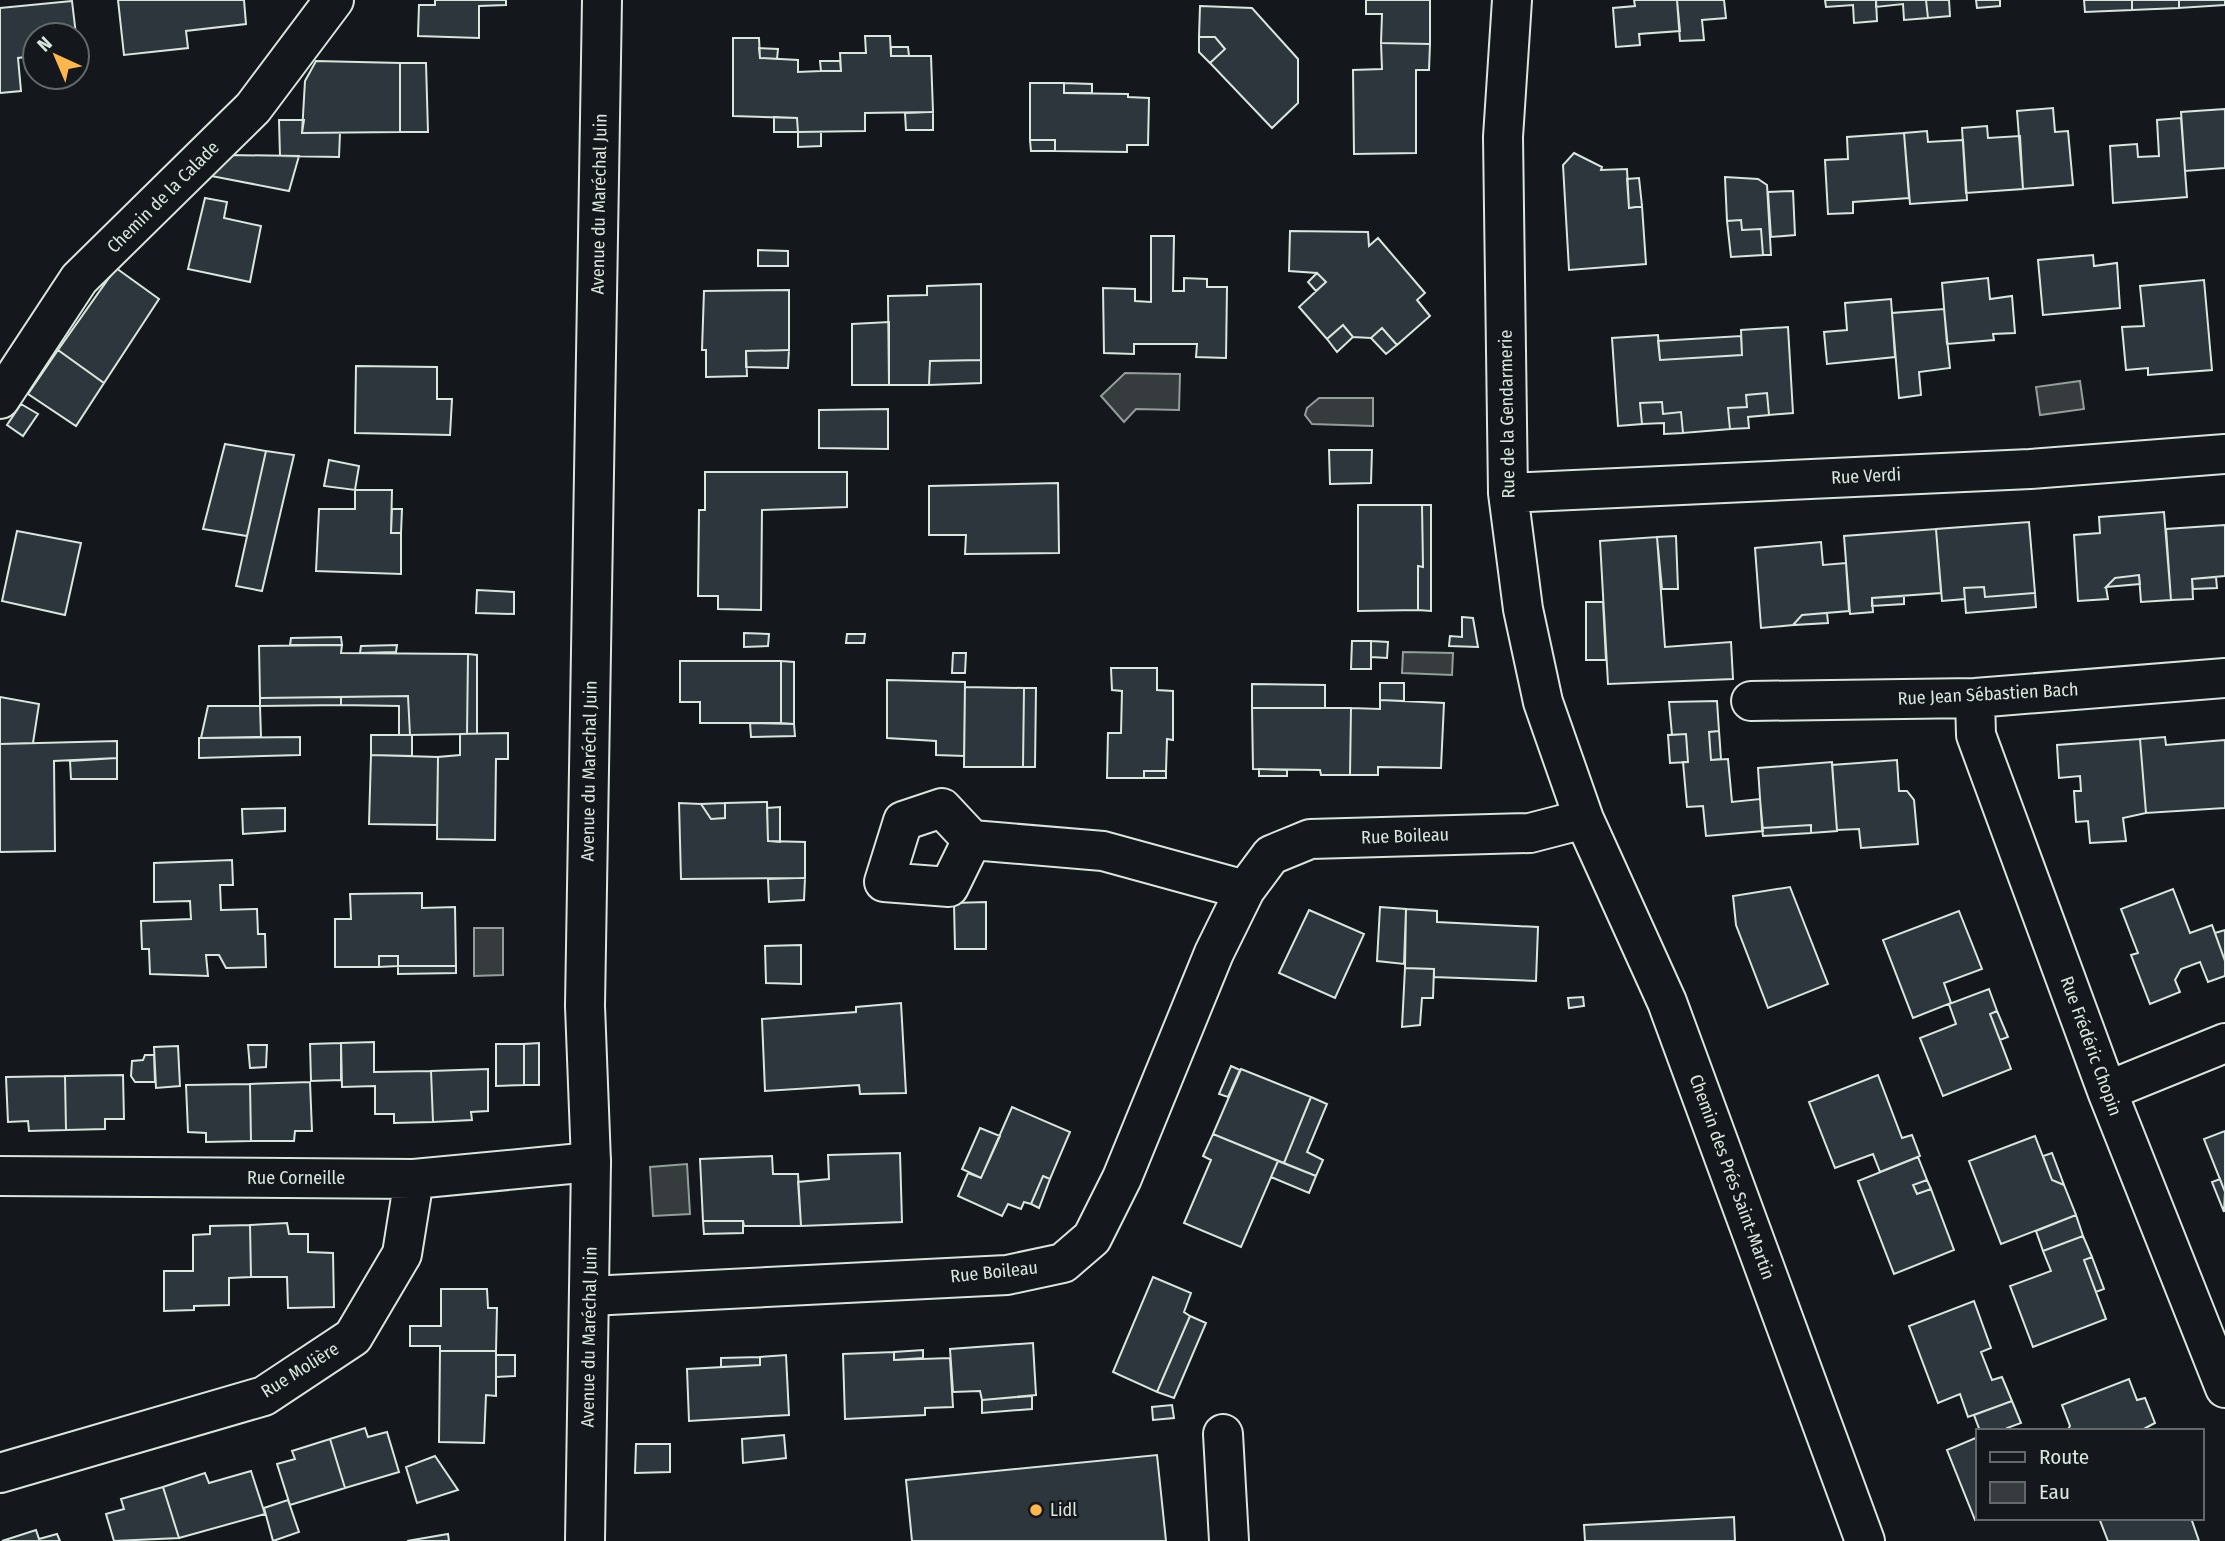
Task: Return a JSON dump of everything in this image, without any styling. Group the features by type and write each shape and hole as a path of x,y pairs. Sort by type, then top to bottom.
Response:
{"street":[{"name":"Chemin de la Calade","path":"0,400 79,279 253,108 334,0"},
{"name":"Avenue du Maréchal Juin","path":"585,1541 591,1162 585,1006 602,0"},
{"name":"Rue de la Gendarmerie","path":"1512,0 1503,137 1508,493 1523,609 1543,702 1584,819"},
{"name":"Rue Verdi","path":"1508,493 2029,469 2225,454"},
{"name":"Rue Jean Sébastien Bach","path":"1751,701 1975,698 2225,678"},
{"name":"Rue Frédéric Chopin","path":"1975,698 1976,735 2107,1091 2225,1388"},
{"name":"Rue Boileau","path":"590,1296 1007,1275 1063,1263 1092,1238 1122,1178 1214,953 1245,890 1270,855 1310,839 1530,833 1584,819"},
{"name":"Chemin des Prés Saint-Martin","path":"1584,819 1667,1002 1865,1541"},
{"path":"972,840 1103,851 1245,890"},
{"path":"2107,1091 2225,1042"},
{"name":"Rue Corneille","path":"0,1176 414,1179 591,1162"},
{"name":"Rue Molière","path":"0,1473 264,1396 353,1337 402,1254 414,1179"},
{"path":"1223,1434 1229,1541"}],"water":[{"path":"1125,373 1180,374 1179,410 1136,409 1124,422 1101,396"},
{"path":"2080,381 2084,409 2040,415 2036,387"},
{"path":"1319,398 1373,398 1373,426 1312,424 1305,415 1307,408"},
{"path":"1403,652 1453,653 1452,675 1402,673"},
{"path":"474,928 503,928 503,975 474,976"},
{"path":"687,1164 690,1214 653,1216 650,1167"}],"building":[{"path":"118,0 244,0 246,24 186,31 188,48 124,55"},
{"path":"435,0 506,0 506,5 479,6 479,38 418,36 419,5 435,5"},
{"path":"1366,0 1430,0 1430,44 1381,43 1382,14 1366,14"},
{"path":"1634,0 1677,0 1680,31 1639,34 1640,45 1616,47 1613,8 1635,6"},
{"path":"1677,0 1724,0 1726,18 1702,20 1704,40 1680,41"},
{"path":"1825,0 1876,0 1877,21 1854,23 1853,5 1826,7"},
{"path":"1876,0 1926,0 1928,18 1904,20 1903,4 1876,7"},
{"path":"1926,0 1949,0 1950,16 1928,18"},
{"path":"1976,0 2000,0 2000,6 1977,8"},
{"path":"2084,0 2132,0 2132,10 2085,12"},
{"path":"2132,0 2179,0 2179,8 2132,10"},
{"path":"2179,0 2225,0 2225,5 2179,8"},
{"path":"72,1 74,21 21,21 21,58 18,58 21,91 0,93 0,8"},
{"path":"1200,6 1252,8 1298,59 1298,103 1272,128 1210,63 1225,49 1215,37 1199,37"},
{"path":"865,36 890,36 891,56 931,56 933,112 865,113 865,131 798,132 797,118 733,116 733,38 759,38 760,58 798,60 798,72 841,71 840,53 866,53"},
{"path":"1199,37 1215,37 1225,49 1210,63 1199,52"},
{"path":"1381,43 1430,44 1429,70 1416,70 1416,153 1354,154 1353,70 1382,69"},
{"path":"891,47 908,47 909,56 891,56"},
{"path":"759,48 778,49 777,59 760,58"},
{"path":"316,61 400,63 400,132 302,133 305,81"},
{"path":"820,61 840,61 841,71 821,71"},
{"path":"400,63 426,63 428,132 400,132"},
{"path":"1030,83 1064,83 1064,93 1128,94 1128,97 1149,98 1148,145 1127,145 1127,152 1055,151 1055,140 1030,140"},
{"path":"1064,83 1092,84 1092,93 1064,93"},
{"path":"2053,108 2055,132 2068,131 2073,185 2023,189 2017,111"},
{"path":"2225,109 2225,168 2185,171 2181,112"},
{"path":"933,112 933,130 906,130 905,113"},
{"path":"774,117 797,118 798,132 774,132"},
{"path":"2181,118 2187,197 2113,203 2110,146 2137,144 2138,157 2159,156 2157,120"},
{"path":"279,120 304,120 302,133 340,133 339,157 280,156"},
{"path":"1987,126 1988,138 2020,136 2023,189 1966,193 1962,128"},
{"path":"1927,131 1928,142 1963,140 1967,200 1910,204 1904,133"},
{"path":"798,132 821,132 821,146 798,147"},
{"path":"1904,133 1909,198 1853,202 1853,213 1828,214 1825,160 1848,159 1847,137"},
{"path":"1030,140 1055,140 1055,151 1031,151"},
{"path":"1574,153 1602,167 1601,170 1627,169 1629,208 1642,206 1646,264 1569,270 1563,165"},
{"path":"228,155 299,156 289,191 206,175"},
{"path":"1725,177 1758,179 1767,185 1771,255 1763,255 1761,229 1742,230 1741,220 1727,221"},
{"path":"1639,178 1642,206 1629,208 1627,179"},
{"path":"1793,191 1795,235 1771,237 1768,192"},
{"path":"205,198 227,202 224,218 261,226 250,282 188,269"},
{"path":"1741,220 1742,230 1761,229 1763,255 1731,257 1727,221"},
{"path":"1290,231 1368,232 1369,246 1378,238 1425,293 1417,300 1430,316 1397,345 1382,328 1371,338 1353,337 1343,325 1327,339 1299,307 1326,282 1317,273 1289,271"},
{"path":"1151,236 1174,236 1173,291 1184,291 1184,278 1207,279 1207,287 1227,287 1226,358 1196,357 1197,344 1134,344 1134,354 1104,353 1103,288 1135,289 1135,301 1151,302"},
{"path":"758,250 788,251 788,266 758,266"},
{"path":"2093,255 2094,266 2117,263 2120,308 2043,315 2038,260"},
{"path":"116,268 159,299 104,383 58,350"},
{"path":"1317,273 1326,282 1316,291 1308,282"},
{"path":"1988,278 1990,299 2012,296 2015,333 1993,334 1994,340 1947,344 1942,283"},
{"path":"2204,280 2212,370 2148,375 2148,368 2126,370 2122,327 2144,326 2140,286"},
{"path":"981,284 981,360 930,361 929,385 889,385 888,296 927,295 927,286"},
{"path":"789,290 789,350 746,351 747,376 706,377 706,350 702,350 704,291"},
{"path":"1891,299 1895,357 1827,364 1824,332 1847,330 1845,303"},
{"path":"1944,309 1950,368 1919,372 1921,395 1899,398 1892,313"},
{"path":"889,322 889,385 852,385 852,324"},
{"path":"1343,325 1353,337 1337,352 1327,339"},
{"path":"1788,327 1793,413 1769,415 1767,393 1746,395 1747,407 1728,408 1730,429 1683,433 1681,412 1663,414 1662,402 1640,403 1642,424 1618,426 1612,338 1658,335 1660,360 1742,355 1741,330"},
{"path":"1382,328 1397,345 1386,354 1371,338"},
{"path":"1741,336 1742,355 1660,360 1658,341"},
{"path":"58,350 104,383 76,426 28,394"},
{"path":"789,350 788,368 746,367 746,351"},
{"path":"981,360 981,383 929,385 930,361"},
{"path":"356,366 437,367 437,399 452,399 450,435 355,433"},
{"path":"1767,393 1769,415 1748,417 1749,428 1730,429 1728,408 1747,407 1746,395"},
{"path":"1662,402 1663,414 1681,412 1683,433 1664,434 1664,423 1642,424 1640,403"},
{"path":"21,404 38,414 23,436 7,425"},
{"path":"888,409 888,449 819,448 819,410"},
{"path":"225,444 266,451 247,536 203,529"},
{"path":"1329,450 1372,450 1371,483 1330,484"},
{"path":"266,451 294,455 262,591 236,586"},
{"path":"329,460 359,466 355,490 324,486"},
{"path":"705,472 847,472 847,507 762,510 761,610 718,609 718,596 698,596 699,510 705,510"},
{"path":"1058,483 1059,553 965,554 966,535 929,535 929,486"},
{"path":"355,490 392,490 391,533 401,533 401,574 316,571 319,509 355,509"},
{"path":"1358,505 1422,505 1423,567 1418,566 1418,610 1358,611"},
{"path":"1422,505 1431,505 1431,611 1418,610 1418,566 1423,567"},
{"path":"392,509 402,509 401,533 391,533"},
{"path":"2164,512 2171,600 2141,602 2139,575 2115,578 2106,587 2108,599 2078,601 2074,535 2100,533 2099,517"},
{"path":"2029,522 2035,593 1985,597 1984,587 1964,588 1965,599 1942,601 1936,529"},
{"path":"2225,525 2225,576 2192,579 2193,599 2171,600 2166,529"},
{"path":"1936,529 1941,593 1872,598 1873,612 1850,614 1844,536"},
{"path":"17,531 81,543 65,615 2,601"},
{"path":"1676,536 1678,589 1662,589 1657,537"},
{"path":"1657,537 1665,647 1731,642 1733,679 1608,684 1600,541"},
{"path":"1821,542 1823,565 1846,563 1849,611 1802,615 1793,625 1761,628 1755,548"},
{"path":"2139,575 2140,584 2106,587 2115,578"},
{"path":"2216,577 2217,588 2193,589 2192,579"},
{"path":"1984,587 1985,597 2035,593 2036,607 1966,613 1964,588"},
{"path":"477,590 514,592 514,614 476,613"},
{"path":"1904,596 1904,604 1872,606 1872,598"},
{"path":"1586,602 1603,602 1606,660 1586,660"},
{"path":"1827,613 1828,623 1793,625 1802,615"},
{"path":"1462,617 1473,618 1478,647 1449,646 1450,636 1462,637"},
{"path":"744,633 769,634 768,646 744,647"},
{"path":"847,634 865,634 864,643 846,643"},
{"path":"341,637 342,645 290,645 291,638"},
{"path":"1352,641 1371,641 1371,669 1351,669"},
{"path":"1371,641 1388,642 1387,658 1371,657"},
{"path":"342,645 341,653 468,654 467,734 410,735 408,696 260,698 259,646"},
{"path":"397,645 396,652 360,653 361,646"},
{"path":"953,653 966,653 965,673 952,673"},
{"path":"468,654 477,655 477,734 467,734"},
{"path":"680,661 781,661 781,723 700,723 700,702 680,702"},
{"path":"781,661 794,662 794,724 781,723"},
{"path":"1111,668 1157,668 1157,690 1173,691 1173,740 1167,739 1166,771 1144,771 1144,778 1107,778 1108,733 1121,733 1122,691 1112,690"},
{"path":"887,680 965,682 964,756 936,755 936,741 887,738"},
{"path":"1380,683 1404,683 1404,701 1380,700"},
{"path":"1252,684 1325,685 1325,708 1252,708"},
{"path":"965,687 1024,688 1023,767 964,767"},
{"path":"1024,688 1036,688 1035,767 1023,767"},
{"path":"408,696 410,735 399,735 399,706 341,705 341,697"},
{"path":"0,697 39,704 33,743 0,744"},
{"path":"341,697 341,705 260,706 260,698"},
{"path":"1380,700 1444,703 1441,768 1378,767 1378,775 1350,775 1351,708 1380,709"},
{"path":"1717,701 1719,731 1709,732 1711,760 1728,759 1732,802 1760,799 1763,831 1706,836 1703,806 1687,807 1683,762 1688,762 1686,734 1672,735 1669,702"},
{"path":"208,706 260,706 261,737 201,738"},
{"path":"1252,708 1351,708 1350,775 1321,775 1320,770 1253,769"},
{"path":"750,723 794,724 795,736 751,737"},
{"path":"1719,731 1721,759 1711,760 1709,732"},
{"path":"508,733 508,759 496,759 495,840 437,839 438,757 460,755 460,734"},
{"path":"1686,734 1688,762 1670,763 1668,735"},
{"path":"371,735 412,735 412,756 371,755"},
{"path":"300,737 300,755 199,758 199,738"},
{"path":"2165,737 2166,745 2225,740 2225,808 2146,813 2140,739"},
{"path":"2140,739 2146,813 2123,818 2126,841 2090,843 2088,821 2076,822 2074,791 2081,791 2080,776 2059,778 2057,745"},
{"path":"117,741 117,758 54,761 55,851 0,852 0,744"},
{"path":"371,755 438,757 437,825 369,824"},
{"path":"117,758 117,779 71,779 70,761"},
{"path":"1897,760 1899,791 1907,791 1914,800 1918,844 1861,848 1859,829 1837,830 1832,765"},
{"path":"1832,762 1837,831 1811,833 1811,825 1762,828 1758,768"},
{"path":"1259,769 1287,770 1287,776 1259,776"},
{"path":"1144,771 1166,771 1166,778 1144,778"},
{"path":"767,802 768,841 805,842 805,878 681,879 679,803 701,804 711,819 725,818 725,803"},
{"path":"725,803 725,818 711,819 701,804"},
{"path":"780,807 780,842 768,841 767,808"},
{"path":"285,808 285,831 243,834 242,809"},
{"path":"1811,825 1811,833 1763,836 1762,828"},
{"path":"232,860 233,885 220,885 221,910 257,909 258,934 265,934 266,967 226,968 219,955 206,955 208,976 150,974 149,949 142,949 141,921 191,919 190,901 154,902 154,863"},
{"path":"805,878 804,900 769,902 768,879"},
{"path":"1790,887 1828,984 1768,1008 1736,925 1733,896"},
{"path":"2173,889 2190,933 2212,925 2225,961 2225,976 2208,982 2200,962 2181,969 2175,980 2180,992 2150,1004 2131,955 2138,953 2121,909"},
{"path":"422,893 422,908 455,907 456,966 398,966 398,956 379,956 379,967 335,967 335,919 351,919 350,894"},
{"path":"986,902 986,949 955,949 954,903"},
{"path":"1380,907 1406,909 1404,964 1377,961"},
{"path":"1406,909 1437,911 1437,922 1538,927 1536,981 1434,977 1434,969 1405,968"},
{"path":"1309,910 1364,934 1335,998 1279,973"},
{"path":"1959,911 1982,969 1944,983 1951,1003 1913,1018 1883,940"},
{"path":"2225,930 2225,961 2215,933"},
{"path":"801,945 801,984 766,983 765,946"},
{"path":"379,956 398,956 398,966 379,967"},
{"path":"398,966 456,966 456,973 398,974"},
{"path":"1405,968 1434,969 1433,998 1422,998 1420,1025 1402,1027"},
{"path":"1989,989 1997,1011 1990,1014 2011,1069 1943,1096 1920,1038 1956,1024 1949,1004"},
{"path":"1583,997 1584,1006 1569,1008 1568,998"},
{"path":"901,1003 906,1093 860,1094 859,1085 765,1091 762,1019 856,1012 856,1007"},
{"path":"1997,1011 2008,1037 2000,1040 1990,1014"},
{"path":"374,1042 374,1072 431,1071 433,1122 394,1123 394,1114 375,1114 375,1086 342,1087 341,1043"},
{"path":"341,1043 341,1080 311,1081 310,1044"},
{"path":"539,1043 539,1085 524,1085 524,1044"},
{"path":"496,1044 524,1044 524,1085 496,1086"},
{"path":"248,1045 267,1045 266,1067 250,1068"},
{"path":"178,1046 180,1086 156,1088 154,1047"},
{"path":"145,1055 154,1055 155,1082 135,1082 131,1076 132,1061 143,1060"},
{"path":"1231,1066 1240,1070 1228,1097 1219,1094"},
{"path":"488,1069 488,1111 471,1112 472,1120 433,1122 431,1071"},
{"path":"1241,1069 1311,1097 1284,1163 1213,1134"},
{"path":"123,1075 124,1119 105,1119 105,1129 66,1130 65,1076"},
{"path":"1878,1075 1902,1138 1912,1135 1920,1156 1880,1172 1873,1154 1835,1168 1809,1102"},
{"path":"65,1076 66,1130 29,1131 28,1121 8,1122 6,1077"},
{"path":"310,1082 312,1131 295,1131 294,1141 251,1141 250,1084"},
{"path":"250,1084 251,1141 206,1142 206,1133 188,1132 186,1085"},
{"path":"1311,1097 1327,1104 1307,1152 1323,1160 1316,1176 1284,1163"},
{"path":"1012,1107 1070,1132 1050,1179 1043,1176 1031,1204 1024,1202 1021,1209 1008,1204 1002,1216 958,1196 968,1173 981,1178"},
{"path":"980,1128 1000,1136 981,1178 962,1169"},
{"path":"2225,1131 2225,1192 2204,1139"},
{"path":"1213,1134 1278,1161 1241,1247 1184,1223 1211,1160 1203,1156"},
{"path":"2035,1136 2052,1180 2064,1185 2076,1215 2001,1244 1969,1161"},
{"path":"900,1153 902,1222 801,1226 798,1182 829,1179 828,1155"},
{"path":"2052,1153 2064,1185 2052,1180 2043,1156"},
{"path":"772,1156 773,1174 798,1174 801,1226 744,1226 743,1221 703,1221 700,1159"},
{"path":"1918,1157 1927,1180 1913,1185 1917,1194 1931,1189 1954,1250 1894,1274 1858,1181"},
{"path":"1278,1161 1316,1176 1309,1193 1271,1177"},
{"path":"1043,1176 1050,1179 1039,1208 1031,1204"},
{"path":"2220,1179 2225,1192 2224,1212 2212,1182"},
{"path":"1927,1180 1931,1189 1917,1194 1913,1185"},
{"path":"2076,1215 2083,1236 2043,1251 2036,1231"},
{"path":"703,1221 743,1221 743,1233 704,1234"},
{"path":"287,1223 289,1234 308,1234 308,1252 333,1253 334,1307 288,1308 287,1277 251,1277 250,1225"},
{"path":"250,1225 251,1277 229,1278 229,1305 194,1306 194,1310 164,1311 164,1271 193,1271 193,1235 210,1234 210,1226"},
{"path":"2083,1236 2092,1257 2084,1260 2106,1319 2033,1347 2010,1286 2051,1271 2043,1251"},
{"path":"2092,1257 2104,1289 2096,1292 2084,1260"},
{"path":"1153,1277 1191,1293 1184,1312 1190,1316 1157,1392 1113,1372"},
{"path":"441,1289 487,1289 488,1308 497,1308 496,1351 440,1351 440,1346 410,1346 410,1326 441,1326"},
{"path":"1974,1301 1991,1348 1981,1352 1992,1380 2002,1377 2012,1401 1968,1417 1960,1394 1938,1403 1909,1326"},
{"path":"1190,1316 1206,1323 1174,1398 1157,1392"},
{"path":"1033,1343 1036,1395 982,1400 980,1391 953,1392 950,1349"},
{"path":"923,1350 923,1358 894,1360 894,1352"},
{"path":"440,1351 496,1351 496,1396 486,1395 484,1443 439,1442"},
{"path":"894,1352 894,1360 950,1358 953,1407 925,1408 925,1415 845,1419 843,1354"},
{"path":"496,1355 515,1355 515,1376 496,1377"},
{"path":"786,1355 789,1415 689,1421 687,1369 760,1365 760,1357"},
{"path":"760,1357 760,1365 721,1367 721,1358"},
{"path":"2129,1379 2137,1400 2145,1398 2155,1423 2144,1429 2068,1429 2070,1426 2062,1405"},
{"path":"1032,1396 1032,1409 982,1413 982,1400"},
{"path":"2012,1401 2021,1423 2007,1429 1979,1429 1974,1415"},
{"path":"1172,1405 1174,1418 1153,1420 1152,1407"},
{"path":"365,1428 368,1437 387,1432 399,1472 345,1488 330,1439"},
{"path":"784,1435 786,1458 743,1463 742,1439"},
{"path":"1976,1438 1976,1520 1975,1520 1947,1450"},
{"path":"330,1439 345,1488 290,1505 277,1464 295,1459 292,1451"},
{"path":"636,1444 670,1444 670,1472 635,1473"},
{"name":"Lidl","path":"1157,1455 1166,1541 912,1541 906,1480"},
{"path":"435,1456 458,1490 417,1503 406,1467"},
{"path":"251,1471 265,1514 179,1538 163,1487 205,1473 209,1483"},
{"path":"163,1487 179,1538 114,1541 106,1514 124,1509 121,1499"},
{"path":"288,1500 299,1532 273,1541 264,1508"},
{"path":"1734,1517 1735,1541 1585,1541 1584,1525"},
{"path":"2100,1520 2192,1520 2199,1541 2108,1541"},
{"path":"36,1530 39,1539 57,1534 60,1541 2,1541"},
{"path":"448,1534 449,1541 407,1541"}],"place":[{"name":"Lidl","path":"1036,1510"}]}
